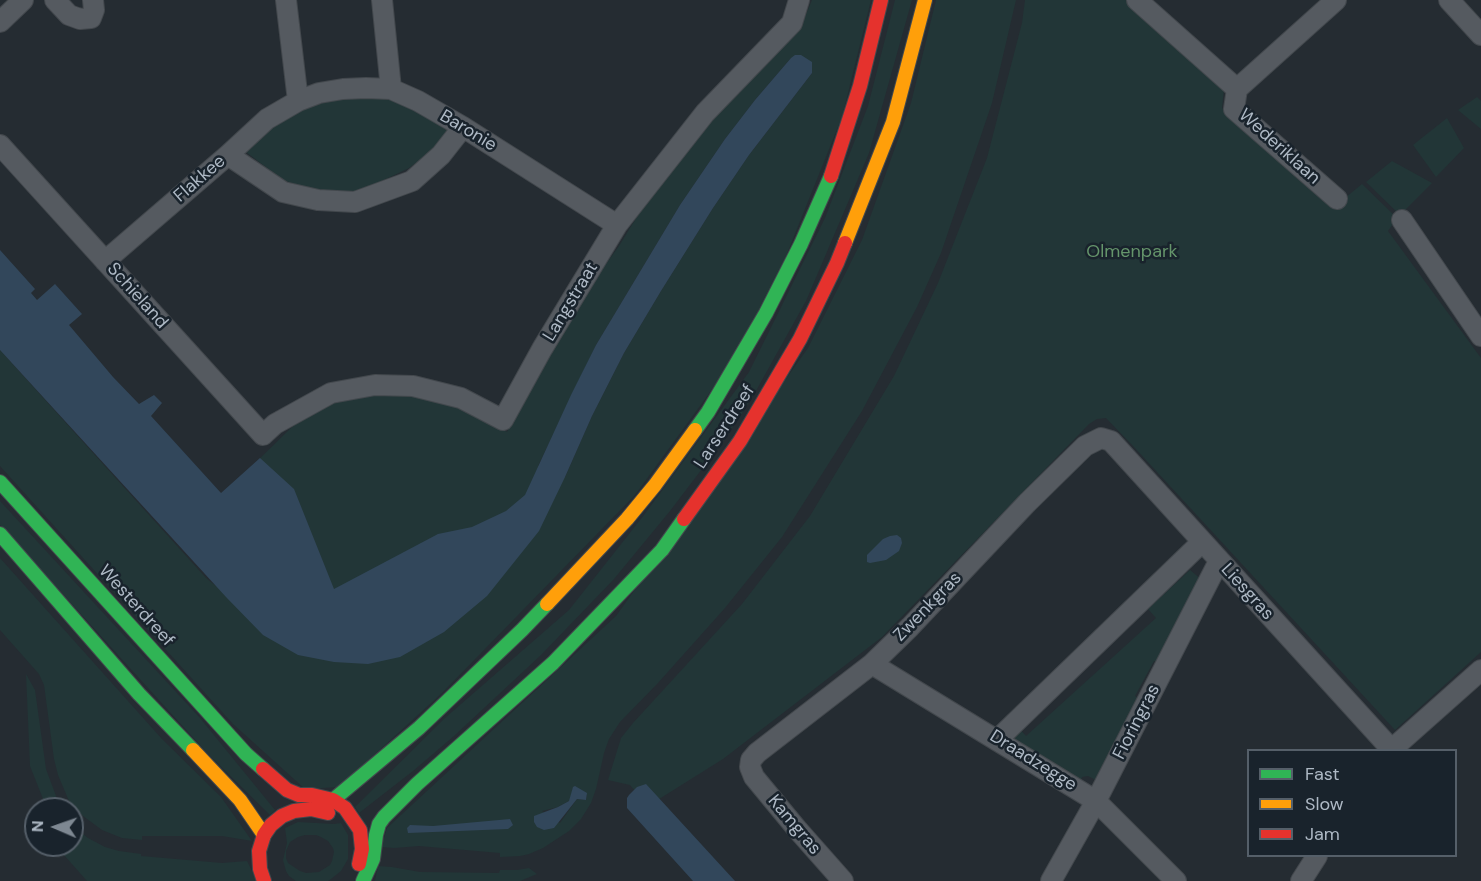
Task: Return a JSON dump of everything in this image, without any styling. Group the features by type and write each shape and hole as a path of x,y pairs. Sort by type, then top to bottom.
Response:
{"main road":[{"name":"Larserdreef","path":"333,800 419,728 522,630 627,519 655,485 708,411 766,313 801,244 830,178 860,86 881,0"},
{"name":"Larserdreef","path":"363,881 374,859 379,824 417,784 553,663 662,550 740,441 800,339 837,263 893,122 925,0"},
{"name":"Westerdreef","path":"0,482 246,754 287,790 299,795 312,795 333,800"},
{"path":"0,534 139,694 240,800 255,807 271,838"},
{"name":"Larserdreef","path":"345,808 419,728"},
{"name":"Westerdreef","path":"246,754 278,801 294,811"},
{"name":"Larserdreef","path":"360,831 372,812 382,803 417,784"},
{"path":"333,800 345,808 360,831 362,849 352,876 357,881"},
{"path":"270,880 260,868 259,851 271,838 282,816 294,811 311,809 333,813 345,808"}],"street":[{"path":"0,22 23,0"},
{"path":"55,0 69,15 80,19 91,18 94,10 93,0"},
{"path":"286,0 298,101"},
{"path":"382,0 392,89"},
{"name":"Langstraat","path":"275,424 332,393 375,385 413,386 461,398 503,420 542,349 617,225 705,113 792,23 799,0"},
{"name":"Wederiklaan","path":"1137,0 1238,89"},
{"name":"Wederiklaan","path":"1336,0 1238,89 1234,109 1337,199"},
{"path":"1449,0 1481,35"},
{"name":"Flakkee","path":"105,261 267,119 298,101 319,93 343,89 392,89"},
{"name":"Baronie","path":"392,89 463,127 617,225"},
{"path":"228,155 283,192 318,200 355,202 412,181 441,155 463,127"},
{"name":"Schieland","path":"0,145 263,435 275,424"},
{"path":"1402,220 1481,336"},
{"name":"Liesgras","path":"1101,438 1111,441 1391,749"},
{"name":"Zwenkgras","path":"750,767 751,760 757,753 872,664 1027,503 1085,446 1101,438"},
{"path":"997,740 1202,542"},
{"name":"Fioringras","path":"1051,881 1096,801 1219,561"},
{"name":"Draadzegge","path":"872,664 1096,801 1176,881"},
{"path":"1393,749 1481,670"},
{"name":"Kamgras","path":"750,767 754,777 843,881"},
{"path":"1301,881 1316,857"}],"green space":[{"path":"812,0 871,0 842,117 778,276 724,373 635,495 442,693 339,787 305,789 233,724 0,466 0,350 206,578 222,591 249,469 292,427 328,403 388,389 461,403 507,432 577,304 619,246 646,202 691,143 804,19","holes":["791,58 812,73 749,155 661,291 624,353 592,416 565,477 538,466 596,345 680,205 725,139"]},
{"path":"895,0 912,0 869,153 806,301 752,398 724,440 670,511 614,579 541,655 454,736 359,813 355,807 445,718 569,610 644,515 749,372 825,218 868,106"},
{"path":"936,0 1016,0 992,103 941,253 917,307 862,411 782,537 725,608 620,722 609,739 596,789 581,819 569,831 543,848 520,856 500,857 500,853 419,846 381,847 387,828 616,616 808,348 862,240 911,103","holes":["587,795 586,800 577,799 560,823 542,811"]},
{"name":"Olmenpark","path":"1025,0 1136,0 1224,89 1222,108 1334,207 1362,184 1397,218 1388,231 1481,358 1481,652 1395,730 1134,447 1106,418 1097,419 1089,424 882,637 723,759 648,806 630,785 608,780 621,738 742,604 810,516 894,376 938,283 987,158 1022,23"},
{"path":"377,93 431,116 454,135 409,168 357,193 340,195 286,181 242,149 301,104"},
{"path":"1477,97 1481,101 1481,129 1458,110"},
{"path":"1447,118 1464,148 1436,177 1413,145"},
{"path":"1392,161 1432,183 1400,215 1366,182"},
{"path":"0,501 200,718 275,810 270,815 208,754 0,525"},
{"path":"0,558 162,739 221,797 252,841 222,836 142,836 142,840 122,838 102,830 84,817 84,797 67,797 58,775 44,685 39,674 0,630"},
{"path":"1190,570 1202,580 1157,662 1154,661 1135,696 1141,700 1096,780 1088,776 1082,777 1081,780 1016,742 1014,736 1016,725 1026,736 1156,618 1148,609"},
{"path":"26,674 35,690 46,769 56,797 42,797 30,766"},
{"path":"298,822 341,823 348,835 348,859 341,871 328,881 296,881 289,876 283,860 287,843 285,828","holes":["305,835 316,835 328,841 333,848 330,865 319,872 306,873 288,863 286,851 290,842"]},
{"path":"84,835 105,847 141,854 141,856 222,863 247,861 257,881 87,881 66,857 84,857"},
{"path":"378,866 420,872 499,873 500,870 529,868 537,874 520,881 375,881"}],"water":[{"path":"795,55 801,55 812,62 812,73 749,155 713,208 624,353 539,531 487,596 444,632 400,657 368,664 334,662 298,655 263,635 0,350 0,250 35,289 31,293 37,300 55,284 82,314 69,325 139,404 154,395 162,403 151,416 221,493 260,458 294,489 334,589 438,534 472,527 506,511 525,495 596,345 680,205 725,139 755,100"},
{"path":"897,535 901,538 902,543 899,551 886,560 867,562 867,555 883,539"},
{"path":"646,784 735,881 693,881 627,808 629,795 637,787"},
{"path":"575,786 587,793 586,800 577,799 554,828 544,830 537,827 534,816 569,801"},
{"path":"510,819 513,825 508,829 408,833 407,828 410,825 433,826"}],"traffic: fast":[{"path":"695,430 766,313 801,244 831,176"},
{"path":"0,482 246,754 263,769"},
{"path":"363,881 373,859 376,835 384,817 417,784 553,663 662,550 684,519"},
{"path":"0,534 139,694 193,750"},
{"path":"333,800 419,728 547,604"}],"traffic: slow":[{"path":"845,243 893,122 925,0"},
{"path":"547,604 627,519 695,430"},
{"path":"193,750 240,800 264,835"}],"traffic: jam":[{"path":"831,176 860,86 881,0"},
{"path":"684,519 740,441 800,339 845,243"},
{"path":"263,769 287,790 299,795 312,795 333,800 345,808 360,830 362,849 359,864"},
{"path":"264,881 260,869 259,851 264,835 271,825 282,816 294,811 311,809 328,813"}]}
